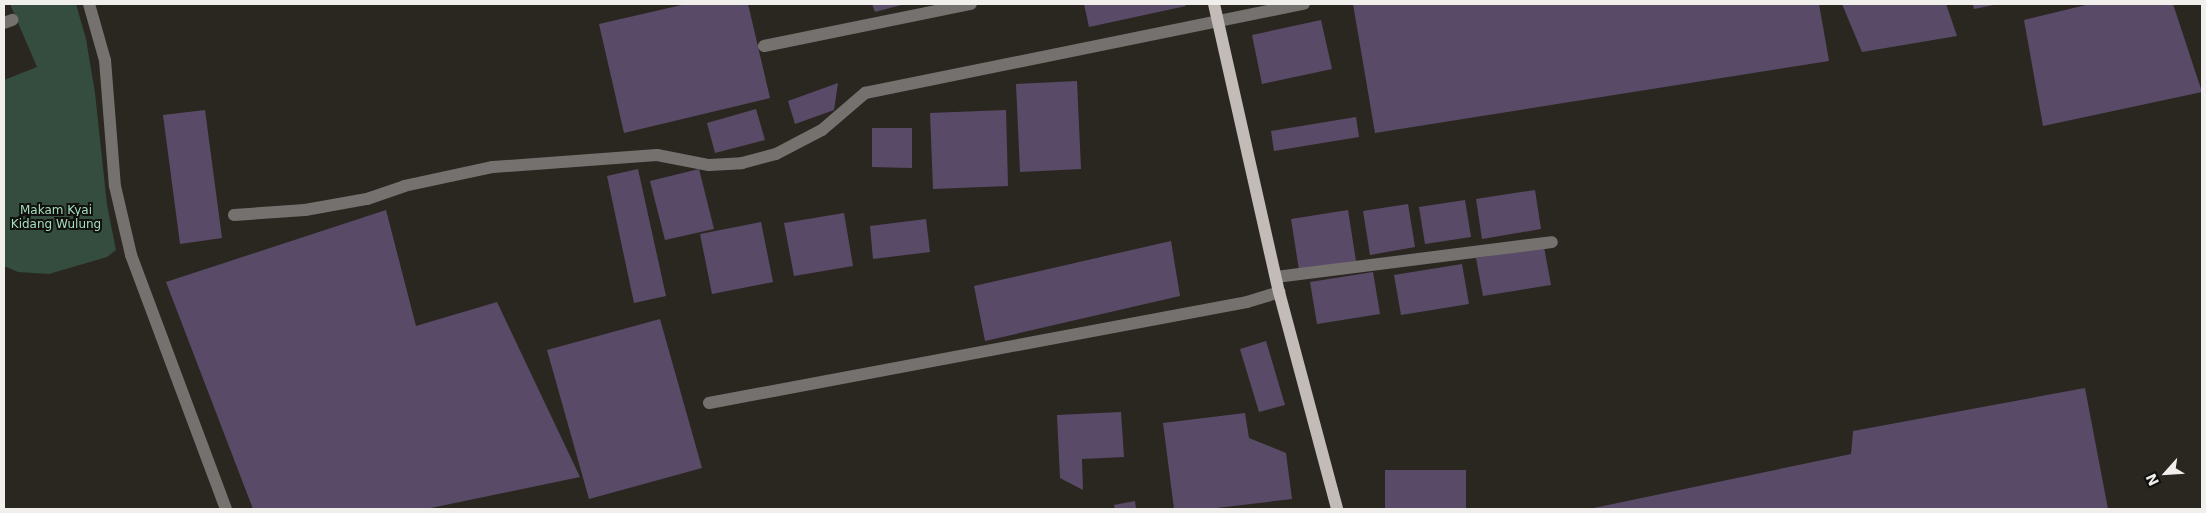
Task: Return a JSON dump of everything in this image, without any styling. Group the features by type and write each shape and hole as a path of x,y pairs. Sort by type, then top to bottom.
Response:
{"main road":[{"path":"1214,4 1266,222 1279,292 1337,509"}],"street":[{"path":"89,4 104,60 115,186 131,255 226,509"},
{"path":"764,46 971,4"},
{"path":"234,215 305,210 366,199 404,186 493,167 657,155 709,165 742,163 776,154 822,130 865,93 1304,4"},
{"path":"1276,277 1552,242"},
{"path":"709,403 1247,302 1279,292"}],"green space":[{"name":"Makam Kyai Kidang Wulung","path":"10,4 76,4 86,39 95,93 107,205 116,250 107,257 49,274 18,272 4,266 4,80 37,67"}],"building":[{"path":"686,4 748,4 770,98 624,133 599,24"},
{"path":"872,4 905,4 875,12"},
{"path":"1084,4 1185,4 1186,6 1089,27"},
{"path":"1353,4 1819,4 1829,61 1375,133"},
{"path":"1842,4 1946,4 1957,36 1862,52"},
{"path":"1973,4 1994,4 1994,5 1974,9"},
{"path":"2090,4 2173,4 2202,92 2043,126 2024,20"},
{"path":"1321,20 1332,69 1262,84 1252,35"},
{"path":"1077,81 1081,169 1020,172 1016,84"},
{"path":"838,83 834,110 795,124 788,101"},
{"path":"756,109 765,140 715,153 707,123"},
{"path":"205,110 222,238 180,244 163,115"},
{"path":"1006,110 1008,186 933,189 930,113"},
{"path":"1356,117 1359,137 1274,151 1271,131"},
{"path":"872,128 912,128 912,168 872,167"},
{"path":"638,169 666,296 634,303 607,176"},
{"path":"699,169 714,229 665,240 650,181"},
{"path":"1535,190 1541,229 1482,239 1476,199"},
{"path":"1465,200 1471,237 1425,244 1419,207"},
{"path":"1408,204 1415,247 1370,255 1363,211"},
{"path":"386,210 416,326 497,302 580,477 426,509 253,509 166,282"},
{"path":"1348,210 1356,261 1299,270 1291,219"},
{"path":"844,213 853,266 794,276 784,223"},
{"path":"926,219 930,252 873,259 870,226"},
{"path":"761,222 773,282 712,294 700,234"},
{"path":"1171,241 1180,296 985,341 974,286"},
{"path":"1544,247 1551,285 1483,296 1476,258"},
{"path":"1462,264 1469,304 1401,315 1394,275"},
{"path":"1373,272 1380,314 1317,324 1310,282"},
{"path":"660,319 702,468 589,499 547,350"},
{"path":"1266,341 1285,405 1259,412 1240,349"},
{"path":"2085,388 2108,509 1589,509 1851,454 1853,431"},
{"path":"1121,412 1124,457 1082,459 1083,490 1060,478 1057,415"},
{"path":"1245,413 1249,438 1286,453 1292,499 1208,509 1174,509 1163,423"},
{"path":"1385,470 1466,470 1466,509 1385,509"},
{"path":"1135,501 1136,509 1115,509 1114,505"}]}
